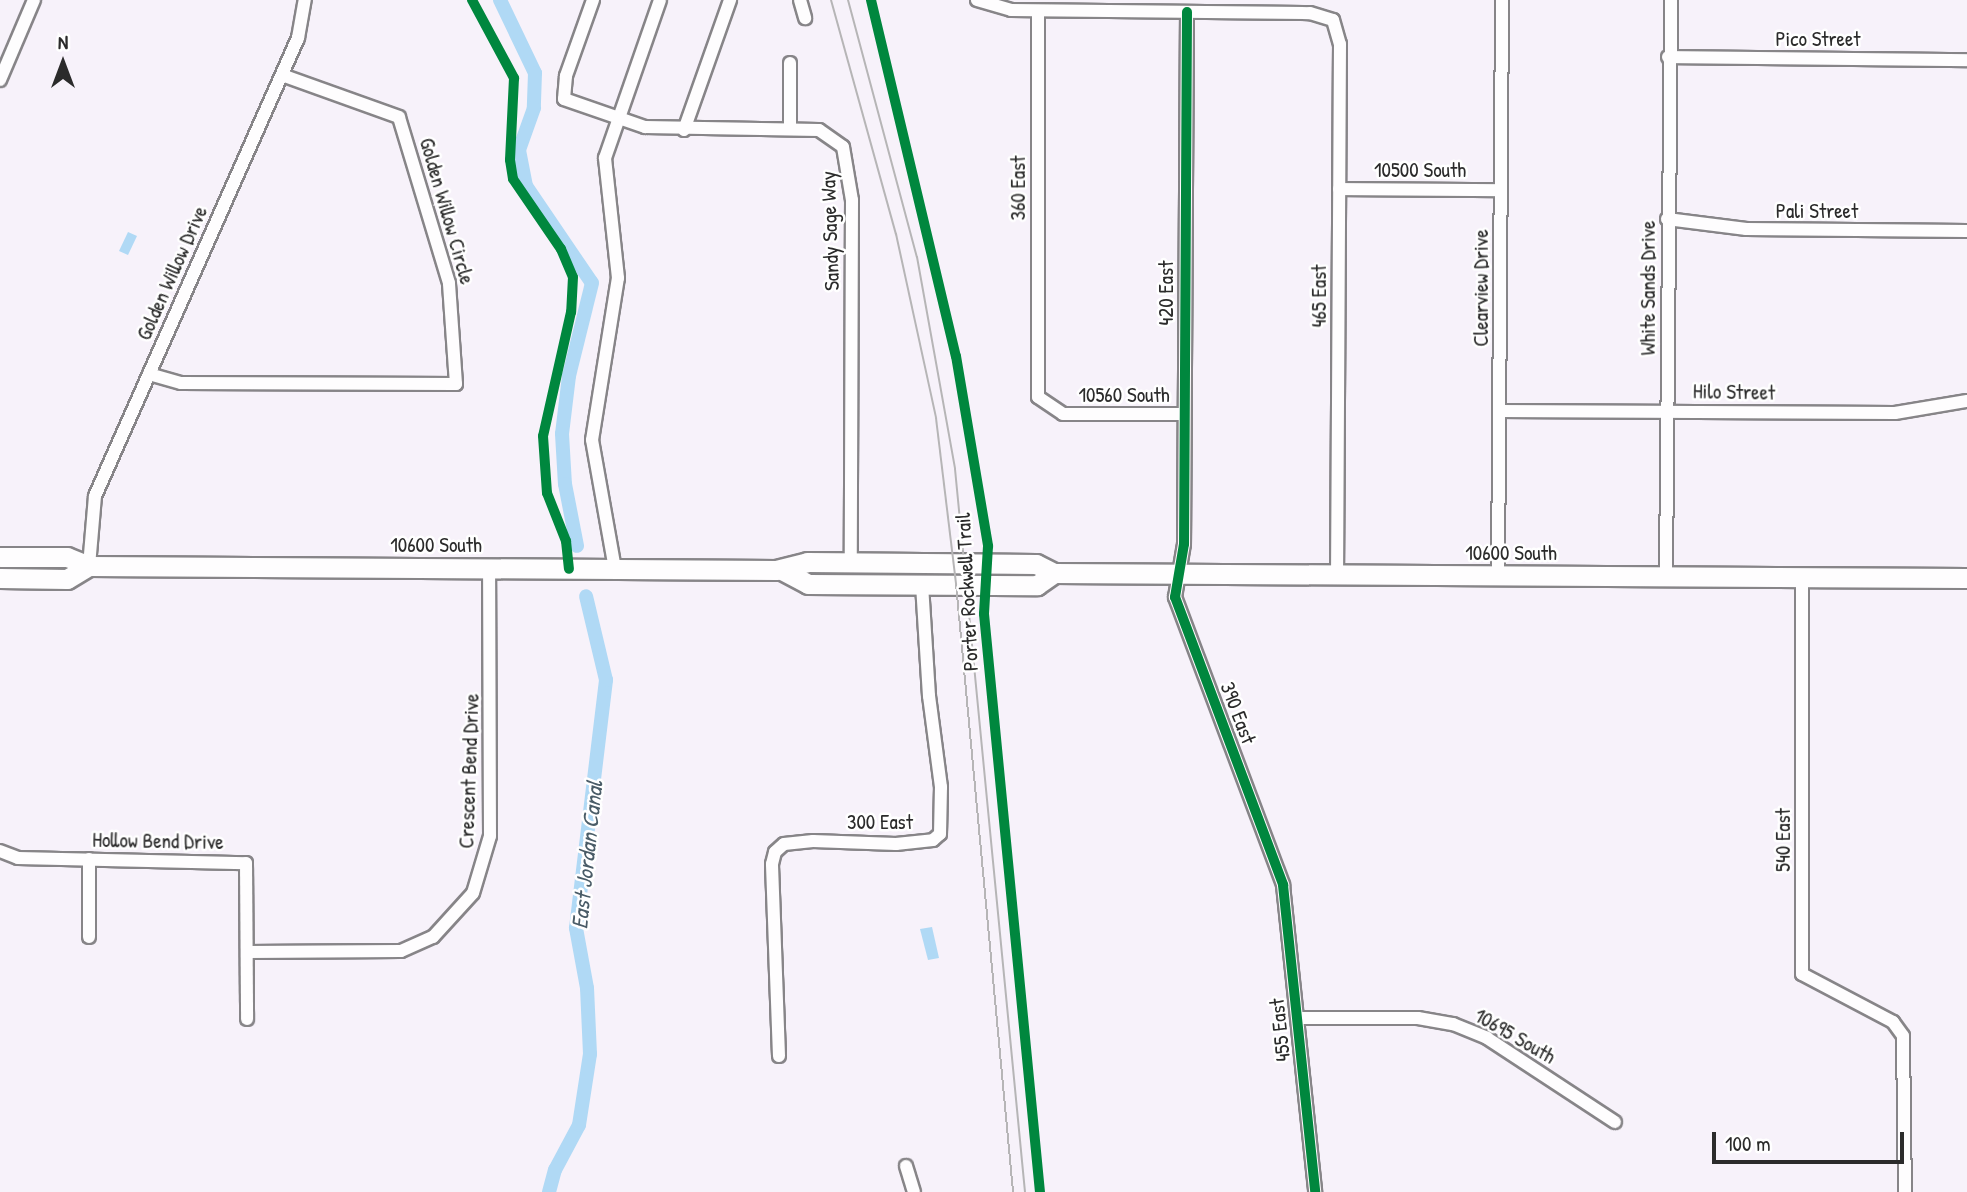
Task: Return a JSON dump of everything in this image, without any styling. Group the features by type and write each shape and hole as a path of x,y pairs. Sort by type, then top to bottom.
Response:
{"main road":[{"name":"10600 South","path":"0,557 67,557 89,566 782,570 807,562 1036,564 1054,573 1967,578"},
{"name":"10600 South","path":"0,578 67,579 89,566"},
{"name":"10600 South","path":"782,570 808,584 1037,585 1054,573"}],"street":[{"path":"0,80 34,0"},
{"name":"Golden Willow Drive","path":"89,566 90,522 95,496 282,75 301,27 305,0"},
{"name":"Sandy Sage Way","path":"593,0 566,76 564,99 615,118 684,130 820,130 836,138 850,179 851,563"},
{"path":"615,569 592,440 594,405 617,293 617,249 604,171 615,118 660,0"},
{"path":"684,130 730,0"},
{"path":"800,0 805,18"},
{"path":"977,0 997,8 1038,11 1187,12"},
{"name":"Clearview Drive","path":"1498,576 1502,0"},
{"name":"White Sands Drive","path":"1666,576 1668,57 1671,0"},
{"name":"360 East","path":"1038,11 1036,389 1044,405 1063,414"},
{"name":"465 East","path":"1187,12 1310,13 1334,20 1340,44 1336,574"},
{"name":"420 East","path":"1179,574 1184,544 1187,12"},
{"name":"Pico Street","path":"1668,57 1967,60"},
{"path":"790,63 790,130"},
{"name":"Golden Willow Circle","path":"149,374 181,383 456,384 449,283 399,117 282,75"},
{"name":"10500 South","path":"1339,189 1501,190"},
{"name":"Pali Street","path":"1667,219 1755,229 1967,231"},
{"name":"Hilo Street","path":"1499,411 1914,412 1967,401"},
{"name":"10560 South","path":"1063,414 1184,414"},
{"name":"Crescent Bend Drive","path":"248,953 401,951 433,937 473,893 487,855 491,815 489,568"},
{"name":"390 East","path":"1179,574 1177,610 1277,865"},
{"name":"540 East","path":"1802,577 1802,974 1893,1022 1906,1044 1905,1192"},
{"name":"300 East","path":"779,1056 772,864 775,852 793,843 896,844 933,840 940,834 941,787 928,685 922,584"},
{"name":"Hollow Bend Drive","path":"0,851 18,859 246,863 247,1018"},
{"path":"89,859 89,937"},
{"name":"455 East","path":"1277,865 1287,906 1315,1192"},
{"name":"10695 South","path":"1298,1018 1418,1018 1453,1024 1487,1038 1615,1122"},
{"path":"906,1166 914,1192"}],"water":[{"path":"128,232 137,236 128,255 119,251"},
{"path":"932,927 939,958 928,960 920,929"}],"waterway":[{"name":"East Jordan Canal","path":"500,0 535,73 534,108 519,150 526,186 592,283 569,376 562,434 565,484 577,546"},
{"name":"East Jordan Canal","path":"549,1192 555,1170 579,1125 590,1054 587,988 576,928 606,680 586,596"}],"tram line":[{"path":"831,0 896,234 936,418 956,584 1013,1192"},
{"path":"848,0 917,257 955,469 1025,1192"}],"cycle path":[{"path":"472,0 514,78 510,160 513,179 561,249 573,277 571,312 543,436 547,493 566,541 569,569"},
{"name":"Porter Rockwell Trail","path":"871,0 956,356 988,546 984,614 1040,1192"},
{"path":"1187,12 1184,544 1175,597 1283,885 1315,1192"}]}
